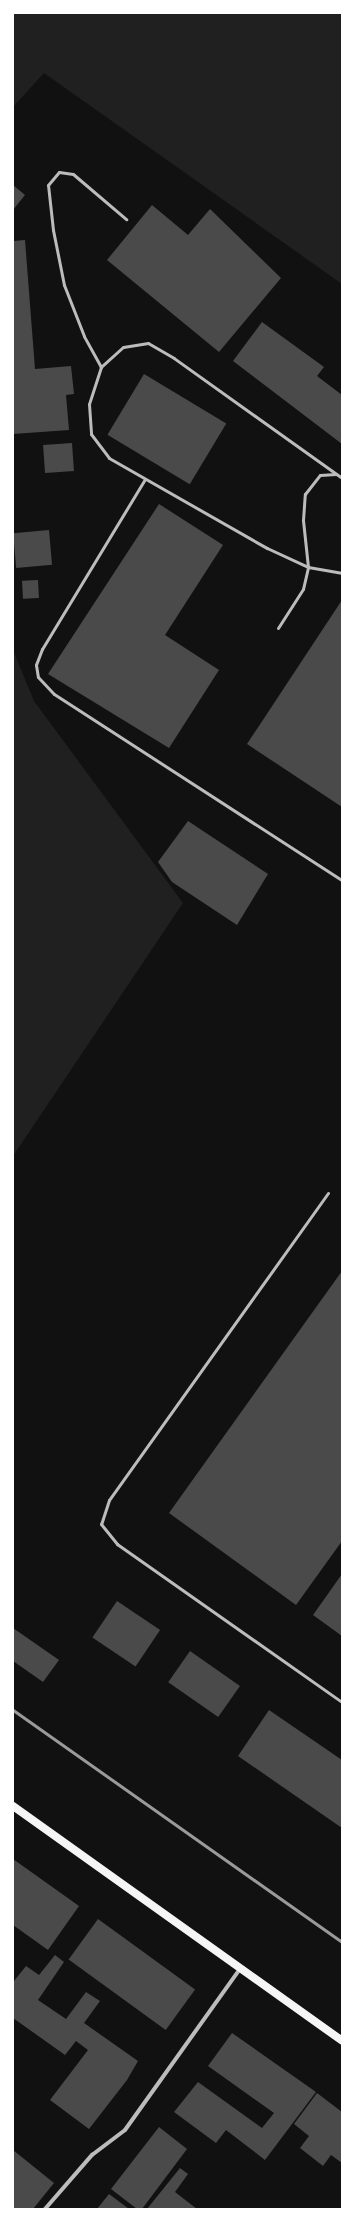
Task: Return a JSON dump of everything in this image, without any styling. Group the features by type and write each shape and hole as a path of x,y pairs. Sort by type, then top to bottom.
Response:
{"main road":[{"path":"13,1806 241,1967 342,2041"}],"street":[{"path":"44,2209 92,2156 125,2130 241,1967"}],"lane":[{"path":"101,368 84,336 64,285 52,230 48,185 59,172 74,174 126,219"},
{"path":"342,478 174,358 148,343 123,347 101,368 89,404 91,434 109,458 267,548 308,567 342,573"},
{"path":"278,628 303,589 308,567 303,520 305,494 320,475 336,474"},
{"path":"145,479 42,649 36,665 38,677 54,694 342,880"},
{"path":"328,1193 109,1500 101,1524 117,1544 342,1702"}],"shaded area":[{"path":"13,13 342,13 342,284 44,73 13,107"},
{"path":"13,650 34,701 183,903 13,1156"}],"building":[{"path":"13,185 25,195 13,210"},
{"path":"152,205 188,235 210,209 281,278 219,352 107,260"},
{"path":"25,240 35,369 71,366 74,394 66,395 69,430 13,434 13,241"},
{"path":"262,322 324,367 317,376 342,395 342,444 233,361"},
{"path":"144,374 226,423 190,484 107,435"},
{"path":"72,443 74,471 45,473 43,445"},
{"path":"159,504 223,545 165,635 219,670 169,748 48,674"},
{"path":"49,530 52,565 16,568 13,533"},
{"path":"38,580 39,598 23,599 22,581"},
{"path":"342,600 342,807 247,744"},
{"path":"188,821 268,874 237,925 172,882 158,862"},
{"path":"342,1271 342,1541 296,1605 169,1513"},
{"path":"342,1574 342,1636 313,1615"},
{"path":"117,1601 160,1630 136,1667 92,1637"},
{"path":"13,1628 59,1660 43,1682 13,1661"},
{"path":"190,1651 240,1686 218,1717 168,1682"},
{"path":"269,1710 342,1760 342,1828 238,1756"},
{"path":"13,1859 79,1906 48,1950 13,1925"},
{"path":"98,1919 195,1990 166,2030 69,1959"},
{"path":"55,1955 64,1962 38,2000 66,2019 86,1992 100,2001 84,2023 138,2061 127,2080 89,2129 50,2100 88,2050 76,2041 65,2055 13,2018 13,1980 14,1981 26,1966 39,1975"},
{"path":"232,2033 316,2092 265,2160 226,2130 216,2143 174,2112 198,2082 262,2128 274,2113 208,2066"},
{"path":"317,2093 342,2112 342,2163 331,2155 323,2166 300,2148 309,2136 294,2124"},
{"path":"159,2127 187,2149 142,2209 137,2209 111,2189"},
{"path":"13,2150 54,2183 33,2209 13,2209"},
{"path":"180,2168 188,2174 175,2192 197,2209 147,2209"},
{"path":"109,2194 129,2209 97,2209"}],"railway":[{"path":"13,1710 342,1942"}]}
